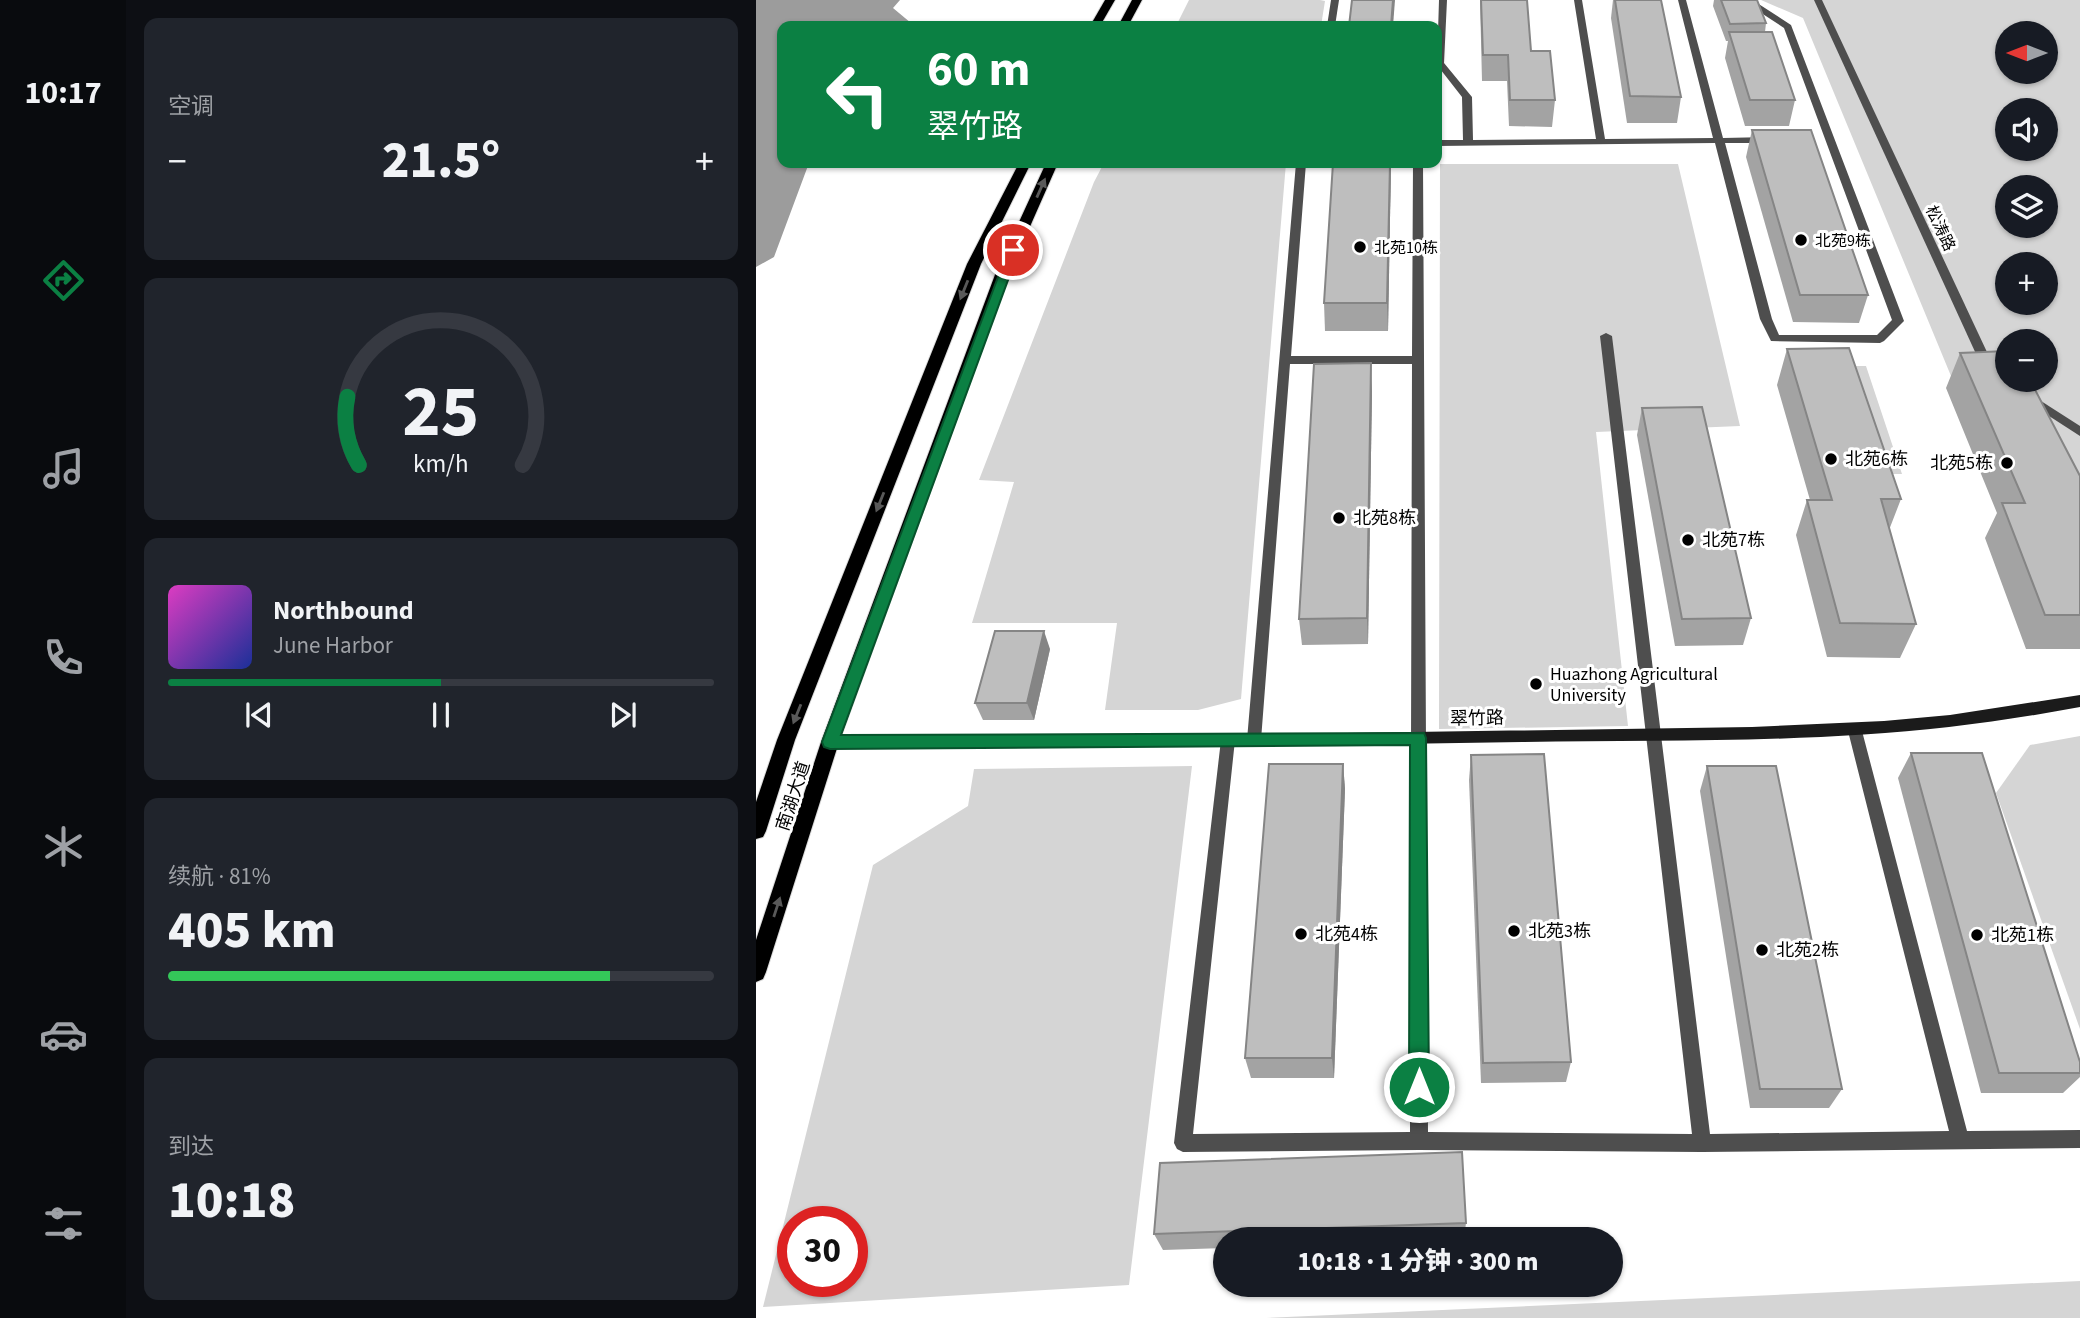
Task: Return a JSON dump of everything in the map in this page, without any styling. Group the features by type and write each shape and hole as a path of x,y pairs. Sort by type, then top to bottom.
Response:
{"main road":[{"path":"1099,21 1110,0"},
{"path":"1126,21 1138,0"},
{"name":"南湖大道","path":"756,831 786,740 974,264 1022,168"},
{"name":"南湖大道","path":"756,972 830,742 1003,272 1050,168"}],"street":[{"path":"1332,21 1335,0"},
{"path":"1442,21 1443,0"},
{"path":"1578,0 1601,142"},
{"path":"1682,0 1766,319 1775,339 1880,338 1898,321 1788,27 1751,3 1723,0"},
{"name":"松涛路","path":"1818,0 1990,371 1995,374"},
{"path":"1442,66 1467,97 1468,143"},
{"path":"1442,143 1774,140"},
{"path":"1816,140 1829,140"},
{"path":"1254,740 1301,168"},
{"path":"1418,168 1419,1141"},
{"path":"1606,335 1702,1143"},
{"path":"1284,360 1418,360"},
{"path":"2024,394 2080,432"},
{"name":"翠竹路","path":"830,742 1254,740 1855,731 2017,714 2080,701"},
{"path":"1855,731 1960,1140"},
{"path":"1228,740 1183,1143 1702,1143 2080,1139"}],"shaded area":[{"path":"756,0 900,0 893,8 909,21 777,21 777,168 807,168 774,257 756,267"},
{"path":"1189,0 1325,1 1322,21 1178,21"},
{"path":"1761,0 2080,0 2080,479 1951,376 1803,18"},
{"path":"1442,164 1678,164 1740,426 1596,432 1628,726 1439,729 1440,168"},
{"path":"1101,168 1286,168 1241,699 1198,710 1105,710 1117,623 972,623 1014,482 979,480"},
{"path":"1833,366 1866,366 1902,474 1867,474"},
{"path":"2080,736 2080,1029 1996,793 2030,745"},
{"path":"1192,766 1129,1285 763,1307 777,1251 777,1297 868,1297 868,1206 788,1206 873,865 968,806 974,769"},
{"path":"2080,1281 2080,1318 1266,1318"}],"building":[{"path":"1352,0 1393,0 1391,21 1350,21"},
{"path":"1481,0 1527,0 1531,51 1550,51 1555,100 1510,100 1508,55 1483,55"},
{"path":"1615,0 1661,0 1681,97 1630,96"},
{"path":"1721,0 1757,0 1766,23 1730,24"},
{"path":"1729,32 1772,32 1795,100 1750,100"},
{"name":"北苑9栋","path":"1752,130 1811,130 1868,295 1800,295"},
{"name":"北苑10栋","path":"1333,168 1390,168 1387,303 1324,303"},
{"name":"北苑6栋","path":"1849,348 1901,499 1881,499 1916,624 1840,623 1807,500 1832,500 1787,349"},
{"path":"1995,352 1995,392 2036,392 2080,476 2080,615 2045,615 2002,503 2025,503 1960,353"},
{"name":"北苑8栋","path":"1371,363 1367,618 1299,619 1314,364"},
{"name":"北苑7栋","path":"1702,407 1751,618 1682,619 1642,408"},
{"path":"995,631 1044,631 1027,703 975,703"},
{"name":"北苑1栋","path":"1911,753 1982,753 2080,1062 2080,1073 1999,1073"},
{"name":"北苑3栋","path":"1544,754 1571,1062 1483,1063 1471,755"},
{"name":"北苑4栋","path":"1269,764 1343,764 1332,1058 1245,1058"},
{"name":"北苑2栋","path":"1707,766 1776,766 1842,1089 1760,1089"},
{"path":"1462,1152 1466,1223 1353,1227 1213,1227 1213,1232 1154,1234 1160,1163"}],"place":[{"name":"北苑9栋","path":"1801,240"},
{"name":"北苑10栋","path":"1360,247"},
{"name":"北苑6栋","path":"1831,459"},
{"name":"北苑5栋","path":"2007,463"},
{"name":"北苑8栋","path":"1339,518"},
{"name":"北苑7栋","path":"1688,540"},
{"name":"Huazhong Agricultural University","path":"1536,684"},
{"name":"北苑3栋","path":"1514,931"},
{"name":"北苑4栋","path":"1301,934"},
{"name":"北苑1栋","path":"1977,935"},
{"name":"北苑2栋","path":"1762,950"}],"route":[{"path":"1013,250 830,742 1418,738 1419,1087"}]}
